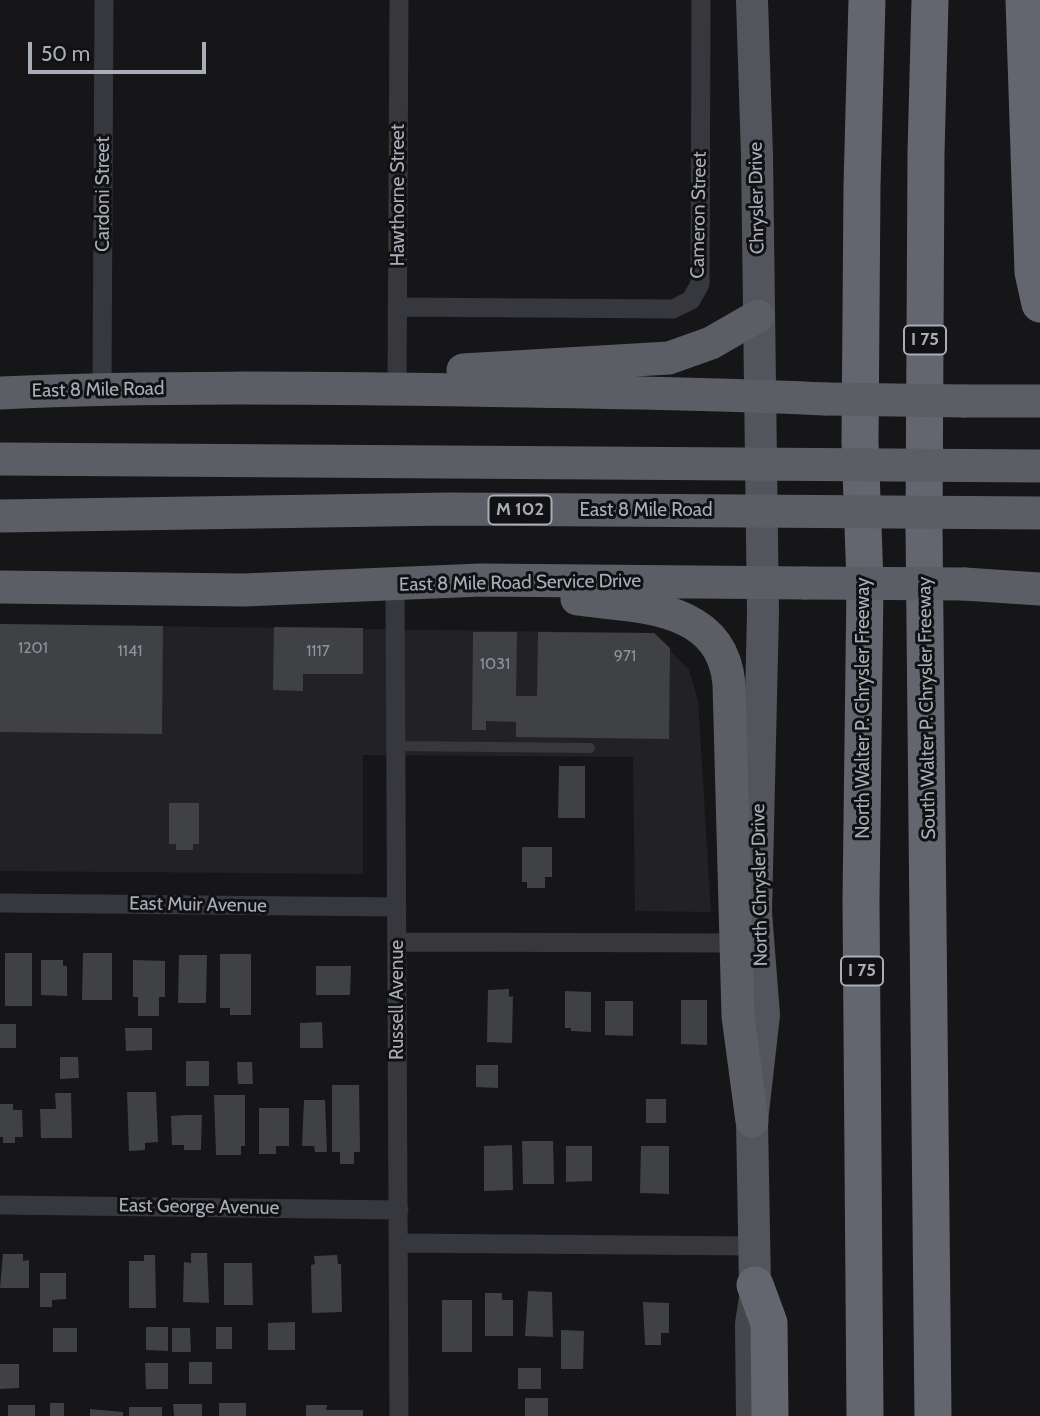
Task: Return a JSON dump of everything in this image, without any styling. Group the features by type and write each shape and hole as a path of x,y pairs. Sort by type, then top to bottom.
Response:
{"highway":[{"name":"North Walter P. Chrysler Freeway","path":"865,1416 861,900 865,583 860,416 867,0"},
{"name":"South Walter P. Chrysler Freeway","path":"930,0 925,168 924,526 933,1416"},
{"path":"1024,0 1033,272 1040,304"},
{"path":"397,389 425,374 442,371 669,358 711,343 758,316"},
{"name":"East 8 Mile Road","path":"0,393 102,388 397,389 1040,401"},
{"path":"0,459 1040,466"},
{"name":"East 8 Mile Road","path":"0,516 436,509 1040,513"},
{"path":"481,580 569,598 672,611 698,627 717,647 724,661 729,684 738,1016 752,1122"},
{"name":"East 8 Mile Road Service Drive","path":"0,587 244,590 481,580 964,584 1040,589"},
{"path":"755,1285 769,1323 770,1416"}],"main road":[{"name":"Chrysler Drive","path":"751,0 758,156 759,396"},
{"name":"North Chrysler Drive","path":"750,1416 749,1324 755,1285 752,1122 764,1015 756,912 762,582 759,396"}],"street":[{"name":"Cardoni Street","path":"102,388 104,0"},
{"name":"Hawthorne Street","path":"397,389 399,0"},
{"name":"Cameron Street","path":"397,307 673,309 691,300 700,284 701,0"},
{"name":"Russell Avenue","path":"395,584 399,1416"},
{"name":"East Muir Avenue","path":"0,903 397,907"},
{"path":"397,942 736,943 752,927 756,912"},
{"name":"East George Avenue","path":"0,1205 399,1210"},
{"path":"398,1243 754,1245"}],"lane":[{"path":"396,746 590,748"}],"shaded area":[{"path":"0,624 654,633 689,670 698,700 711,912 635,911 633,757 363,755 363,874 0,871"}],"building":[{"path":"0,624 163,626 162,734 0,732"},
{"path":"274,627 363,628 363,674 303,674 303,691 273,690"},
{"path":"473,632 517,632 516,696 537,696 538,632 654,633 670,648 669,739 516,737 516,722 486,721 486,730 472,730"},
{"path":"559,766 585,766 585,818 558,818"},
{"path":"169,803 199,803 199,844 193,844 193,850 176,850 176,844 169,844"},
{"path":"522,847 552,847 552,877 545,877 545,888 527,888 527,882 522,882"},
{"path":"5,953 32,953 32,1006 5,1006"},
{"path":"83,953 112,953 112,1000 82,1000"},
{"path":"220,954 251,954 251,1015 230,1015 230,1008 220,1008"},
{"path":"179,955 207,955 206,1003 178,1003"},
{"path":"41,960 63,960 63,966 67,966 67,996 41,995"},
{"path":"133,960 165,961 165,997 159,997 159,1016 138,1016 138,997 133,997"},
{"path":"316,966 351,966 350,995 316,995"},
{"path":"509,989 509,997 513,996 512,1043 487,1042 488,990"},
{"path":"565,991 591,992 591,1032 565,1028"},
{"path":"681,1000 707,1000 707,1045 681,1044"},
{"path":"605,1001 633,1001 633,1036 605,1035"},
{"path":"322,1022 323,1048 300,1048 300,1023"},
{"path":"0,1024 16,1024 16,1048 0,1048"},
{"path":"125,1028 152,1028 152,1050 126,1051"},
{"path":"60,1057 78,1057 79,1078 60,1079"},
{"path":"186,1061 209,1061 209,1086 186,1086"},
{"path":"237,1062 252,1062 253,1084 238,1084"},
{"path":"476,1065 498,1065 498,1088 476,1087"},
{"path":"332,1085 359,1085 360,1152 354,1152 354,1164 340,1164 340,1152 332,1152"},
{"path":"127,1092 156,1092 158,1142 145,1143 145,1150 129,1151"},
{"path":"55,1093 71,1093 72,1138 41,1138 40,1109 56,1109"},
{"path":"214,1095 245,1095 245,1146 241,1146 241,1155 216,1155"},
{"path":"646,1099 666,1099 666,1123 646,1123"},
{"path":"304,1100 325,1100 327,1152 315,1152 314,1146 302,1146"},
{"path":"0,1104 13,1104 13,1110 22,1110 23,1137 15,1137 15,1143 3,1143 3,1137 0,1137"},
{"path":"259,1108 289,1108 289,1146 276,1146 276,1154 259,1154"},
{"path":"202,1115 201,1150 184,1150 184,1145 172,1145 171,1116"},
{"path":"522,1141 553,1141 554,1184 523,1184"},
{"path":"512,1145 513,1190 484,1191 484,1146"},
{"path":"566,1146 592,1146 592,1181 566,1182"},
{"path":"641,1146 669,1146 669,1194 640,1193"},
{"path":"191,1253 207,1253 209,1303 183,1302 184,1262 191,1263"},
{"path":"3,1254 23,1254 23,1261 29,1260 29,1288 0,1288"},
{"path":"144,1255 155,1255 156,1308 129,1308 129,1261 144,1261"},
{"path":"337,1255 338,1264 341,1264 342,1312 312,1313 311,1265 315,1264 314,1256"},
{"path":"224,1263 252,1263 253,1305 224,1305"},
{"path":"40,1273 66,1273 66,1299 52,1300 52,1307 40,1307"},
{"path":"528,1291 552,1292 553,1337 525,1336"},
{"path":"485,1293 502,1293 502,1300 513,1300 513,1336 485,1336"},
{"path":"442,1300 472,1300 472,1352 442,1352"},
{"path":"643,1302 669,1303 669,1333 661,1333 661,1345 645,1345"},
{"path":"295,1322 295,1350 268,1350 268,1323"},
{"path":"146,1327 168,1327 168,1351 146,1350"},
{"path":"216,1327 232,1327 232,1349 216,1349"},
{"path":"53,1328 77,1328 77,1352 53,1352"},
{"path":"172,1328 190,1328 191,1352 172,1352"},
{"path":"561,1330 584,1331 583,1369 561,1369"},
{"path":"189,1362 212,1362 212,1384 189,1384"},
{"path":"145,1363 168,1363 168,1389 146,1389"},
{"path":"0,1364 19,1364 19,1388 0,1389"},
{"path":"518,1368 541,1368 541,1389 518,1389"},
{"path":"525,1398 548,1398 548,1416 525,1416"},
{"path":"50,1403 64,1403 64,1416 50,1416"},
{"path":"219,1403 246,1403 246,1416 219,1416"},
{"path":"173,1404 202,1404 202,1416 174,1416"},
{"path":"8,1405 35,1405 35,1416 8,1416"},
{"path":"306,1405 327,1405 326,1410 363,1410 363,1416 306,1416"},
{"path":"129,1407 162,1407 162,1416 129,1416"},
{"path":"90,1409 123,1412 123,1416 90,1416"}]}
